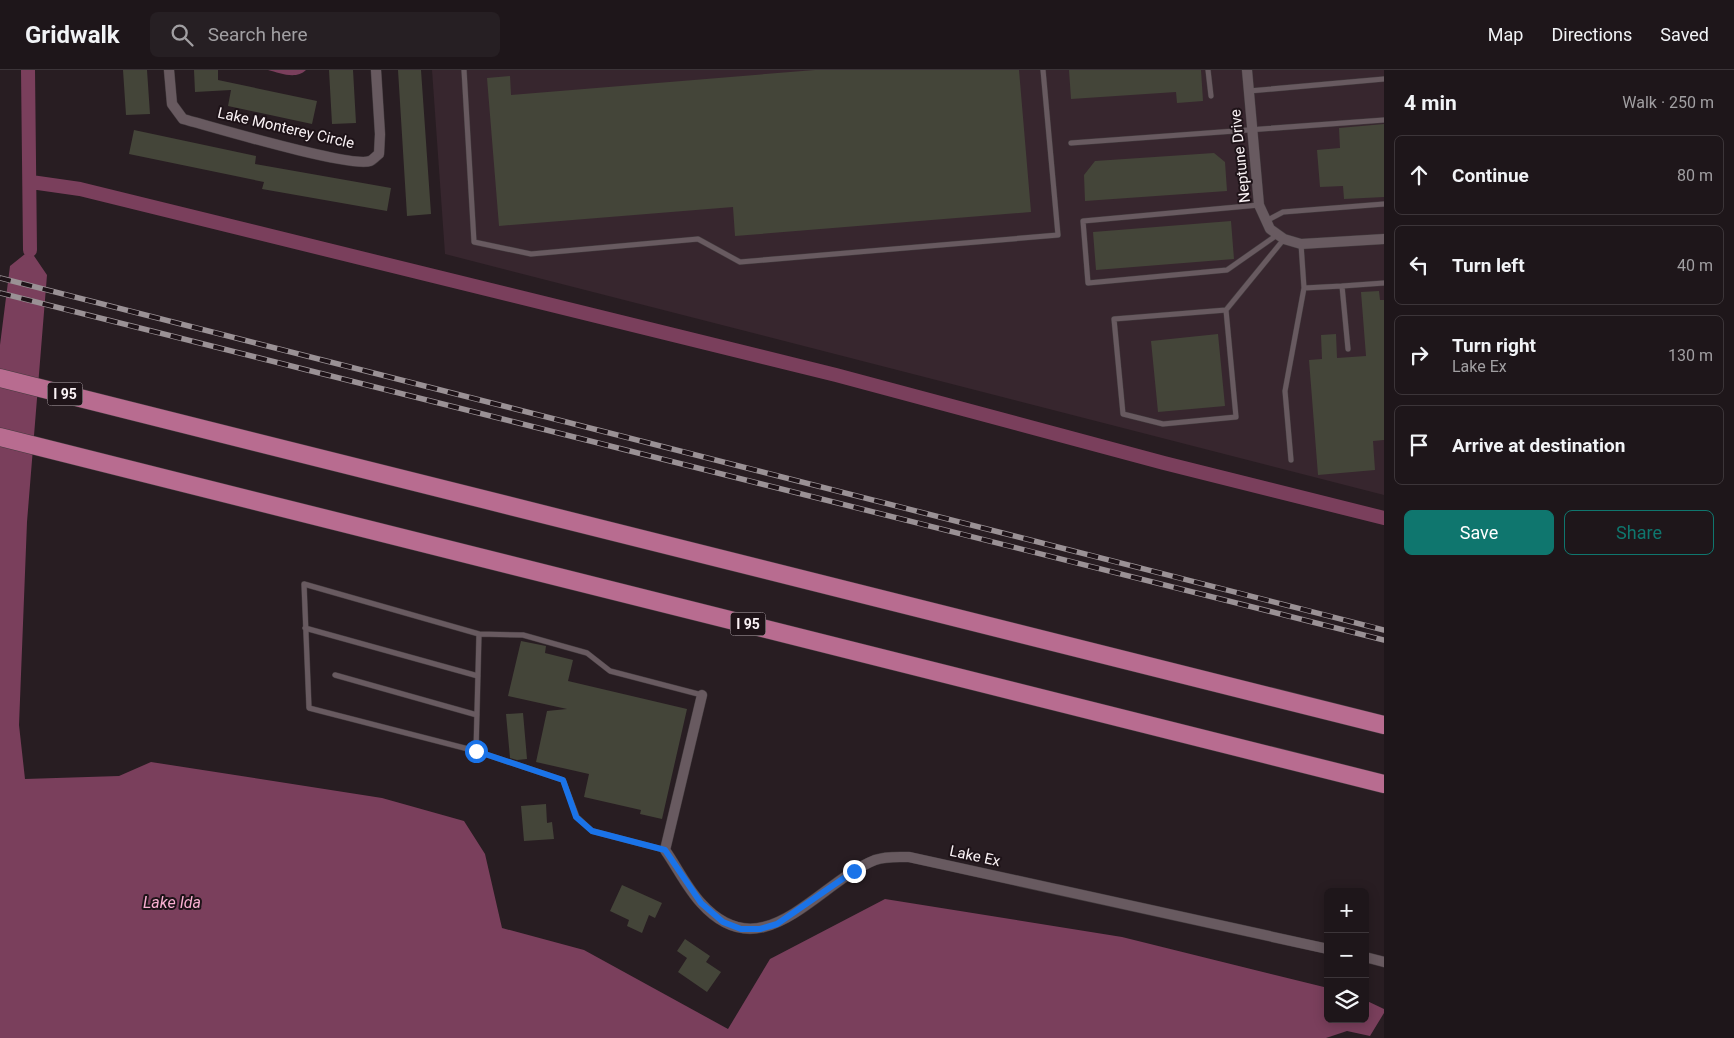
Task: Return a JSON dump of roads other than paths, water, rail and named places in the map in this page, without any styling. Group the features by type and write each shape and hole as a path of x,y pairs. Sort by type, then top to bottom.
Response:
{"highway":[{"name":"I 95","path":"0,378 1384,725"},
{"name":"I 95","path":"0,437 1384,784"}],"street":[{"name":"Lake Monterey Circle","path":"169,70 172,104 183,119 352,161 370,161 380,154 376,70"},
{"name":"Neptune Drive","path":"1247,70 1259,205 1265,222 1280,237"},
{"path":"1280,237 1301,244 1384,239"},
{"path":"665,850 702,695"},
{"name":"Lake Ex","path":"665,850 701,903 723,922 741,929 760,929 777,924 854,871 874,860 888,856 908,857 1324,948"},
{"path":"1369,958 1384,962"}],"lane":[{"path":"464,70 474,242 531,254 698,239 740,262 1058,236 1043,70"},
{"path":"1208,70 1211,96"},
{"path":"1249,91 1384,79"},
{"path":"1071,143 1384,120"},
{"path":"1265,222 1283,212 1384,204"},
{"path":"1259,205 1083,221 1088,283 1227,270 1280,237"},
{"path":"1226,310 1114,319 1123,414 1163,424 1236,417 1226,310 1280,237"},
{"path":"1291,460 1286,391 1304,288 1301,244"},
{"path":"1304,288 1384,283"},
{"path":"1342,286 1348,349"},
{"path":"665,850 592,831 576,817 563,780 476,751 309,708 304,584 480,634 523,635 587,653 610,671 702,695"},
{"path":"305,628 478,676"},
{"path":"476,751 480,634"},
{"path":"335,675 477,715"}],"water":[{"path":"268,70 306,70 298,75 293,75"},
{"name":"Lake Ida","path":"30,250 47,275 27,522 19,725 25,779 119,776 151,762 382,798 464,821 485,854 502,928 584,950 728,1029 770,959 885,899 1122,937 1324,987 1324,1023 1369,1023 1369,1002 1384,1009 1384,1013 1370,1036 1347,1031 1326,1038 0,1038 0,345 10,266"}],"waterway":[{"path":"28,70 30,250"},
{"path":"31,182 80,189 836,375 1164,463 1384,518"}],"railway":[{"path":"0,278 1384,630"},
{"path":"0,293 1384,640"}]}
